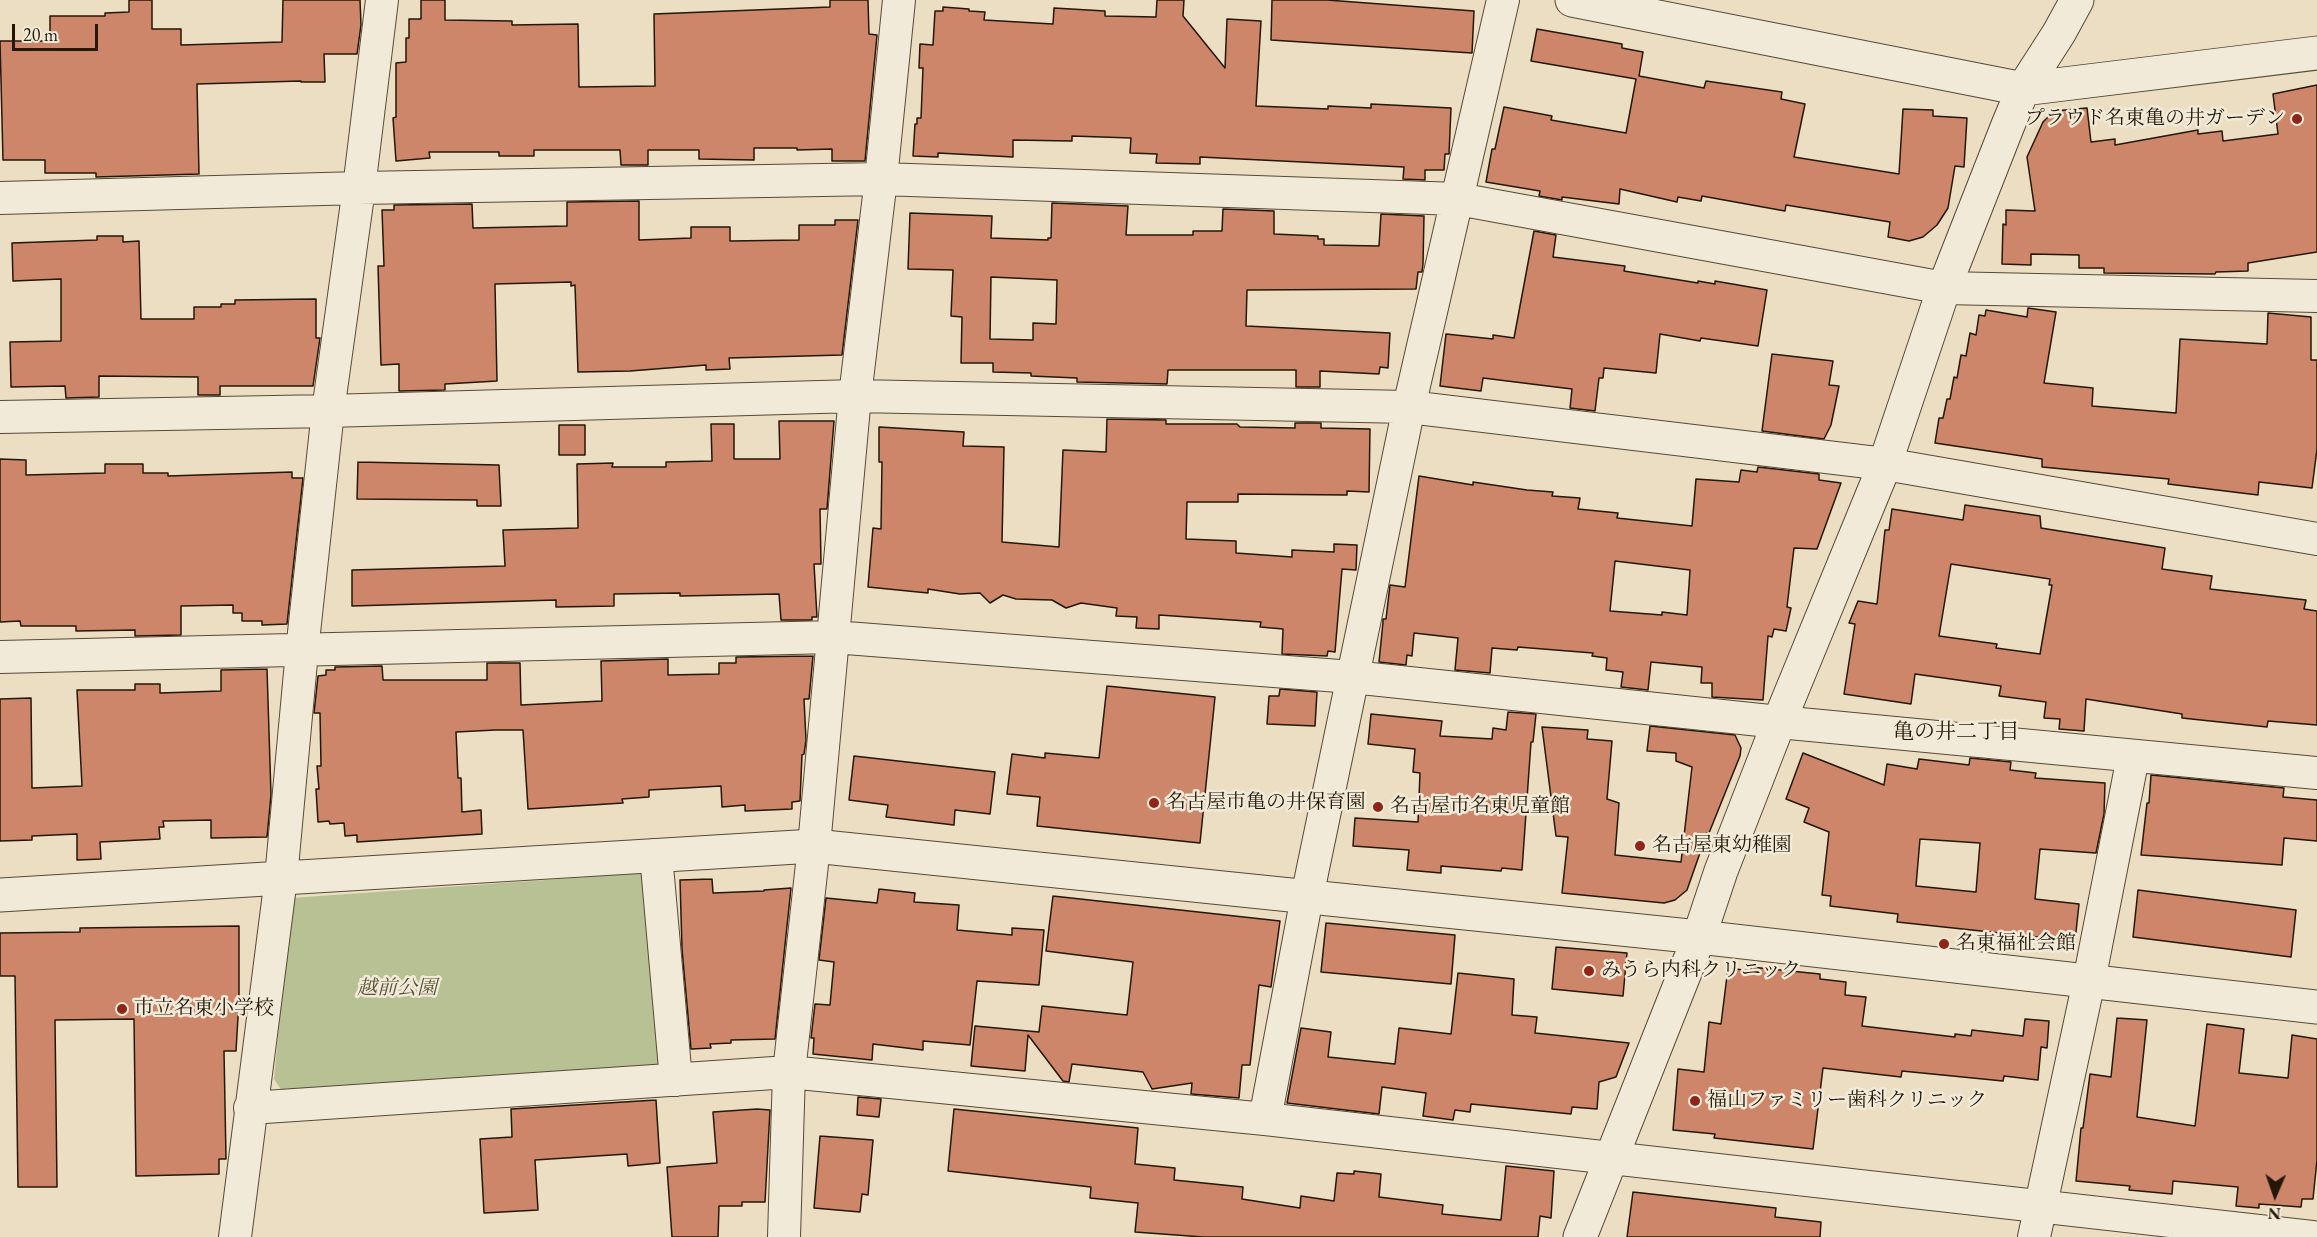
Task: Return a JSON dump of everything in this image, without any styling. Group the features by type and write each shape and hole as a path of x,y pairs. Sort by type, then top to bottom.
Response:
{"street":[{"path":"235,1237 281,878 302,651 328,411 382,0"},
{"path":"784,1237 789,1072 814,846 855,396 881,179 899,0"},
{"path":"1265,1119 1307,897 1409,407 1503,0"},
{"path":"1572,0 2023,88 2317,53"},
{"path":"1580,1237 1699,937 1721,871 1779,722 1885,464 1944,288 2023,88 2059,33 2077,0"},
{"path":"0,198 359,188 881,179 1458,199 1944,288 2317,296"},
{"path":"0,417 328,411 855,396 1409,407 1885,464 2317,539"},
{"path":"0,657 833,637 1352,677 1779,722 2317,773"},
{"path":"2037,1222 2090,981 2133,757"},
{"path":"0,895 814,846 1699,937 2317,1007"},
{"path":"656,855 676,1080"},
{"path":"250,1108 789,1072 1265,1119 1611,1158 2037,1222 2312,1237"}],"green space":[{"name":"越前公園","path":"644,873 662,1068 286,1097 274,1079 291,898"}],"building":[{"path":"129,0 152,0 152,29 181,29 181,45 282,42 283,0 360,0 361,25 357,54 324,54 325,82 197,84 199,174 96,177 96,173 45,173 45,160 3,160 0,41 50,41 50,16 105,16 105,13 129,12"},
{"path":"421,0 445,0 445,20 512,21 512,25 578,24 579,87 655,86 654,14 830,7 830,0 868,0 869,34 877,35 865,161 832,161 832,149 754,148 754,160 699,159 699,150 648,150 648,165 621,165 620,150 534,150 534,156 499,156 499,152 429,152 430,158 396,161 393,118 396,117 396,63 406,62 409,19 421,19"},
{"path":"1157,0 1184,0 1183,16 1225,68 1227,19 1261,21 1256,106 1328,109 1328,106 1371,108 1371,104 1451,108 1449,154 1445,154 1444,170 1425,170 1425,180 1403,179 1404,167 1200,157 1200,164 1156,163 1157,154 1130,153 1131,138 1072,136 1072,141 1013,140 1013,157 938,153 938,157 913,156 915,124 917,124 917,118 921,118 923,68 919,68 920,44 933,45 935,11 943,11 943,7 969,9 969,11 985,12 984,20 1053,24 1054,8 1105,11 1105,16 1156,17"},
{"path":"1272,0 1327,0 1474,11 1472,53 1271,40"},
{"path":"1537,29 1622,44 1622,48 1643,52 1639,76 1704,88 1706,81 1782,92 1781,99 1805,104 1794,157 1899,174 1903,109 1933,110 1933,116 1967,118 1964,167 1955,166 1948,208 1937,225 1923,237 1909,241 1888,237 1890,222 1786,205 1785,211 1702,196 1701,201 1678,197 1677,202 1620,189 1619,204 1562,197 1562,200 1539,196 1540,191 1486,182 1492,149 1495,149 1504,107 1552,116 1551,120 1626,133 1636,79 1531,61"},
{"path":"2317,85 2317,252 2248,263 2248,271 2216,272 2215,274 2104,273 2104,268 2079,268 2079,255 2031,254 2031,265 2002,264 2003,224 2006,225 2006,210 2035,211 2027,157 2043,122 2054,111 2087,108 2091,142 2115,139 2115,145 2198,130 2198,134 2222,131 2223,141 2278,134 2273,94"},
{"path":"639,201 639,240 691,238 691,227 730,227 730,241 799,240 799,225 835,225 835,220 858,220 842,355 729,358 730,369 706,370 706,365 630,371 578,372 575,285 571,286 571,282 495,284 497,381 445,384 445,390 399,391 399,364 381,365 378,266 384,266 382,210 394,210 394,205 472,204 473,228 567,226 567,202"},
{"path":"1052,203 1128,206 1126,235 1193,235 1193,231 1222,231 1223,209 1274,211 1274,234 1318,236 1318,239 1324,239 1324,245 1379,246 1381,214 1424,216 1423,264 1422,272 1418,272 1416,289 1247,290 1246,326 1390,333 1388,368 1380,367 1379,374 1320,371 1320,387 1296,387 1296,370 1168,370 1167,384 1077,382 1077,378 993,372 993,363 961,363 962,317 951,316 953,270 908,269 910,213 992,216 991,238 1048,240 1051,238","holes":["991,277 1057,280 1056,324 1033,323 1033,340 990,339"]},
{"path":"1534,231 1556,235 1553,257 1625,266 1624,271 1698,283 1698,281 1715,284 1715,281 1767,290 1758,346 1701,338 1700,341 1660,334 1656,373 1604,368 1603,378 1599,378 1595,411 1570,408 1572,389 1483,378 1481,391 1440,386 1446,334 1493,339 1493,335 1514,338"},
{"path":"97,236 123,236 123,242 139,241 141,319 194,319 194,307 221,307 221,304 235,304 235,300 316,299 316,338 320,338 313,386 220,386 220,395 198,395 198,377 99,376 99,397 66,398 65,386 11,387 10,342 61,341 61,279 13,281 12,243 97,240"},
{"path":"2028,308 2056,312 2044,383 2093,388 2092,406 2176,413 2180,339 2267,344 2268,313 2311,317 2311,360 2317,360 2317,449 2312,488 2259,482 2258,495 2168,484 2169,479 2042,467 2042,459 1935,443 1939,418 1943,418 1947,399 1950,399 1961,355 1966,356 1970,333 1976,335 1979,315 1985,316 1986,310 2027,317"},
{"path":"1772,354 1833,361 1829,385 1839,386 1831,425 1824,439 1762,431"},
{"path":"1107,419 1166,420 1166,424 1237,424 1240,427 1295,428 1295,423 1321,423 1321,428 1370,429 1369,492 1347,491 1347,495 1238,494 1238,502 1187,502 1186,539 1236,541 1236,553 1292,557 1292,550 1334,552 1334,544 1357,545 1356,570 1342,569 1335,652 1328,651 1327,656 1282,654 1283,629 1260,627 1261,622 1159,615 1159,629 1136,628 1137,617 1116,616 1117,608 1081,603 1066,608 1052,600 1016,599 1003,595 990,603 980,593 960,594 928,589 928,593 868,587 873,528 881,529 882,462 879,462 879,427 964,432 963,446 1004,447 1002,542 1059,547 1063,450 1106,452"},
{"path":"779,421 834,421 827,509 820,509 821,564 814,564 817,617 812,617 812,620 781,620 779,594 680,596 680,593 614,594 614,606 556,607 556,600 352,606 352,570 505,566 503,530 578,528 577,464 613,463 612,467 666,467 666,462 712,461 711,424 734,424 734,459 780,459"},
{"path":"559,425 585,425 585,455 559,455"},
{"path":"0,459 26,460 26,475 105,473 105,464 143,464 143,473 168,473 168,476 292,472 292,478 303,478 287,624 262,625 262,621 242,621 242,613 233,613 233,605 181,606 181,635 135,636 135,630 76,631 76,626 21,626 20,621 0,622"},
{"path":"358,462 499,465 501,506 477,506 477,500 357,499"},
{"path":"1758,467 1819,474 1819,480 1841,483 1817,549 1794,548 1787,607 1791,608 1786,631 1774,629 1772,637 1768,636 1763,700 1712,697 1712,683 1701,683 1702,667 1651,662 1648,690 1621,687 1623,672 1606,670 1607,658 1592,656 1593,653 1518,647 1517,650 1492,648 1490,673 1455,670 1458,638 1414,633 1412,656 1407,655 1406,665 1379,662 1383,619 1386,619 1390,585 1405,587 1419,476 1473,485 1473,482 1553,492 1552,496 1580,498 1578,509 1618,513 1617,518 1692,526 1696,479 1739,482 1741,470 1757,472","holes":["1615,561 1690,570 1687,615 1610,611"]},
{"path":"1965,505 2040,516 2041,528 2165,548 2162,569 2212,576 2210,589 2306,600 2304,609 2317,611 2317,725 2268,721 2267,727 2182,718 2182,714 2086,699 2084,731 2059,729 2060,719 2044,718 2046,702 1999,696 2001,686 1915,674 1911,704 1844,694 1855,624 1849,623 1858,601 1877,604 1885,530 1889,530 1892,509 1963,520","holes":["1951,564 2050,579 2049,585 2052,585 2040,654 1996,648 1997,644 1939,636"]},
{"path":"813,656 809,699 804,699 806,740 802,755 800,801 792,802 792,809 745,811 745,805 722,807 721,786 649,790 649,797 622,799 623,803 528,809 523,730 495,730 456,732 462,812 481,810 482,834 357,842 357,835 345,836 344,823 318,822 316,789 319,789 317,766 321,766 320,713 314,713 318,676 326,675 326,670 335,670 335,667 382,666 383,680 487,680 487,663 520,663 521,705 602,701 601,661 668,659 668,675 719,674 719,663 736,663 736,657"},
{"path":"267,669 271,795 267,837 211,838 211,820 163,821 164,827 159,827 160,839 100,842 101,859 77,860 77,834 32,836 32,840 0,841 0,699 31,698 32,788 82,786 77,690 135,690 135,684 160,684 160,693 221,691 221,670"},
{"path":"1107,686 1215,697 1200,843 1037,826 1040,797 1007,794 1012,754 1045,758 1045,753 1099,758"},
{"path":"1280,689 1317,692 1315,726 1267,724 1269,696 1279,696"},
{"path":"1508,712 1536,714 1533,742 1531,742 1522,870 1502,868 1501,871 1441,866 1441,873 1407,870 1409,850 1353,846 1355,818 1418,822 1420,773 1413,772 1415,749 1368,744 1371,714 1442,721 1440,736 1492,739 1493,728 1506,730"},
{"path":"1650,726 1735,735 1741,748 1740,756 1709,833 1707,833 1687,890 1675,900 1664,903 1562,893 1568,837 1556,836 1542,727 1588,730 1587,739 1612,741 1607,799 1619,803 1615,855 1681,862 1692,767 1676,761 1676,753 1647,751"},
{"path":"1803,753 1884,785 1887,764 1917,769 1919,759 1969,765 1970,758 2011,762 2010,770 2036,773 2035,778 2105,783 2104,814 2096,853 2040,849 2035,899 2079,904 2075,941 1897,922 1898,914 1830,906 1831,896 1822,895 1829,832 1804,822 1809,808 1786,799","holes":["1920,839 1980,843 1976,892 1916,886"]},
{"path":"854,756 995,772 990,814 955,810 954,825 886,817 888,805 849,800"},
{"path":"2151,775 2284,788 2283,797 2317,800 2317,841 2284,838 2282,865 2141,855"},
{"path":"712,879 713,893 791,888 775,1039 731,1040 731,1043 710,1044 711,1048 691,1049 682,949 680,880"},
{"path":"879,889 915,893 914,902 959,905 957,930 1012,935 1012,928 1044,930 1039,985 977,981 970,1045 923,1041 923,1050 873,1044 872,1060 813,1054 814,1038 811,1038 815,1004 830,1005 834,962 819,960 826,898 877,903"},
{"path":"2138,890 2296,910 2291,957 2133,937"},
{"path":"1053,896 1280,921 1271,987 1259,985 1250,1065 1242,1065 1239,1098 1191,1094 1192,1083 1152,1089 1143,1072 1072,1064 1069,1082 1063,1081 1028,1035 1025,1071 971,1066 975,1026 1039,1032 1042,1006 1127,1015 1133,962 1046,951"},
{"path":"1326,923 1455,935 1451,984 1321,972"},
{"path":"239,926 236,1051 224,1051 226,1159 219,1159 219,1174 136,1176 134,1019 55,1020 57,1187 18,1187 15,976 0,976 0,933 80,932 80,928"},
{"name":"みうら内科クリニック","path":"1556,947 1627,953 1623,996 1552,989"},
{"path":"1751,967 1820,974 1820,979 1846,982 1845,995 1866,997 1862,1026 1955,1037 1955,1034 1971,1036 1972,1030 2023,1036 2025,1019 2049,1021 2047,1048 2041,1047 2038,1080 2004,1076 2003,1081 1902,1071 1901,1077 1823,1068 1813,1149 1714,1138 1715,1134 1673,1130 1678,1069 1704,1072 1709,1022 1721,1024 1728,968 1751,971"},
{"path":"1458,973 1514,979 1512,1015 1537,1017 1535,1033 1629,1043 1616,1077 1599,1082 1597,1109 1572,1107 1571,1114 1471,1104 1470,1112 1455,1110 1453,1120 1423,1116 1426,1093 1382,1087 1379,1114 1287,1103 1301,1028 1331,1032 1328,1057 1395,1064 1399,1028 1451,1034"},
{"path":"2117,1018 2147,1020 2137,1117 2195,1126 2207,1024 2244,1029 2239,1073 2288,1078 2292,1035 2317,1039 2317,1160 2313,1199 2302,1199 2301,1207 2259,1204 2259,1208 2236,1206 2238,1187 2173,1181 2172,1194 2129,1190 2130,1186 2076,1181 2081,1128 2083,1128 2090,1074 2111,1077"},
{"path":"858,1097 881,1099 879,1117 857,1115"},
{"path":"656,1100 660,1163 628,1166 627,1154 535,1160 538,1210 484,1213 480,1139 512,1137 511,1109"},
{"path":"954,1109 1138,1128 1135,1164 1175,1168 1174,1180 1243,1187 1242,1199 1300,1208 1301,1196 1334,1201 1337,1173 1354,1174 1354,1171 1381,1174 1379,1197 1443,1205 1442,1214 1501,1220 1506,1166 1554,1171 1551,1218 1540,1216 1538,1237 1203,1237 1135,1232 1138,1203 1090,1198 1091,1187 948,1171"},
{"path":"770,1110 765,1202 742,1202 742,1206 719,1206 718,1237 672,1237 667,1167 717,1163 713,1112"},
{"path":"820,1136 873,1140 868,1195 862,1194 860,1212 814,1208"},
{"path":"1633,1192 1776,1208 1775,1217 1821,1222 1820,1237 1627,1237"}],"place":[{"name":"プラウド名東亀の井ガーデン","path":"2297,119"},
{"name":"名古屋市亀の井保育園","path":"1154,803"},
{"name":"名古屋市名東児童館","path":"1378,807"},
{"name":"名古屋東幼稚園","path":"1640,846"},
{"name":"名東福祉会館","path":"1944,944"},
{"name":"みうら内科クリニック","path":"1589,971"},
{"name":"市立名東小学校","path":"122,1009"},
{"name":"福山ファミリー歯科クリニック","path":"1695,1101"}],"district":[{"name":"亀の井二丁目","path":"1956,732"}]}
